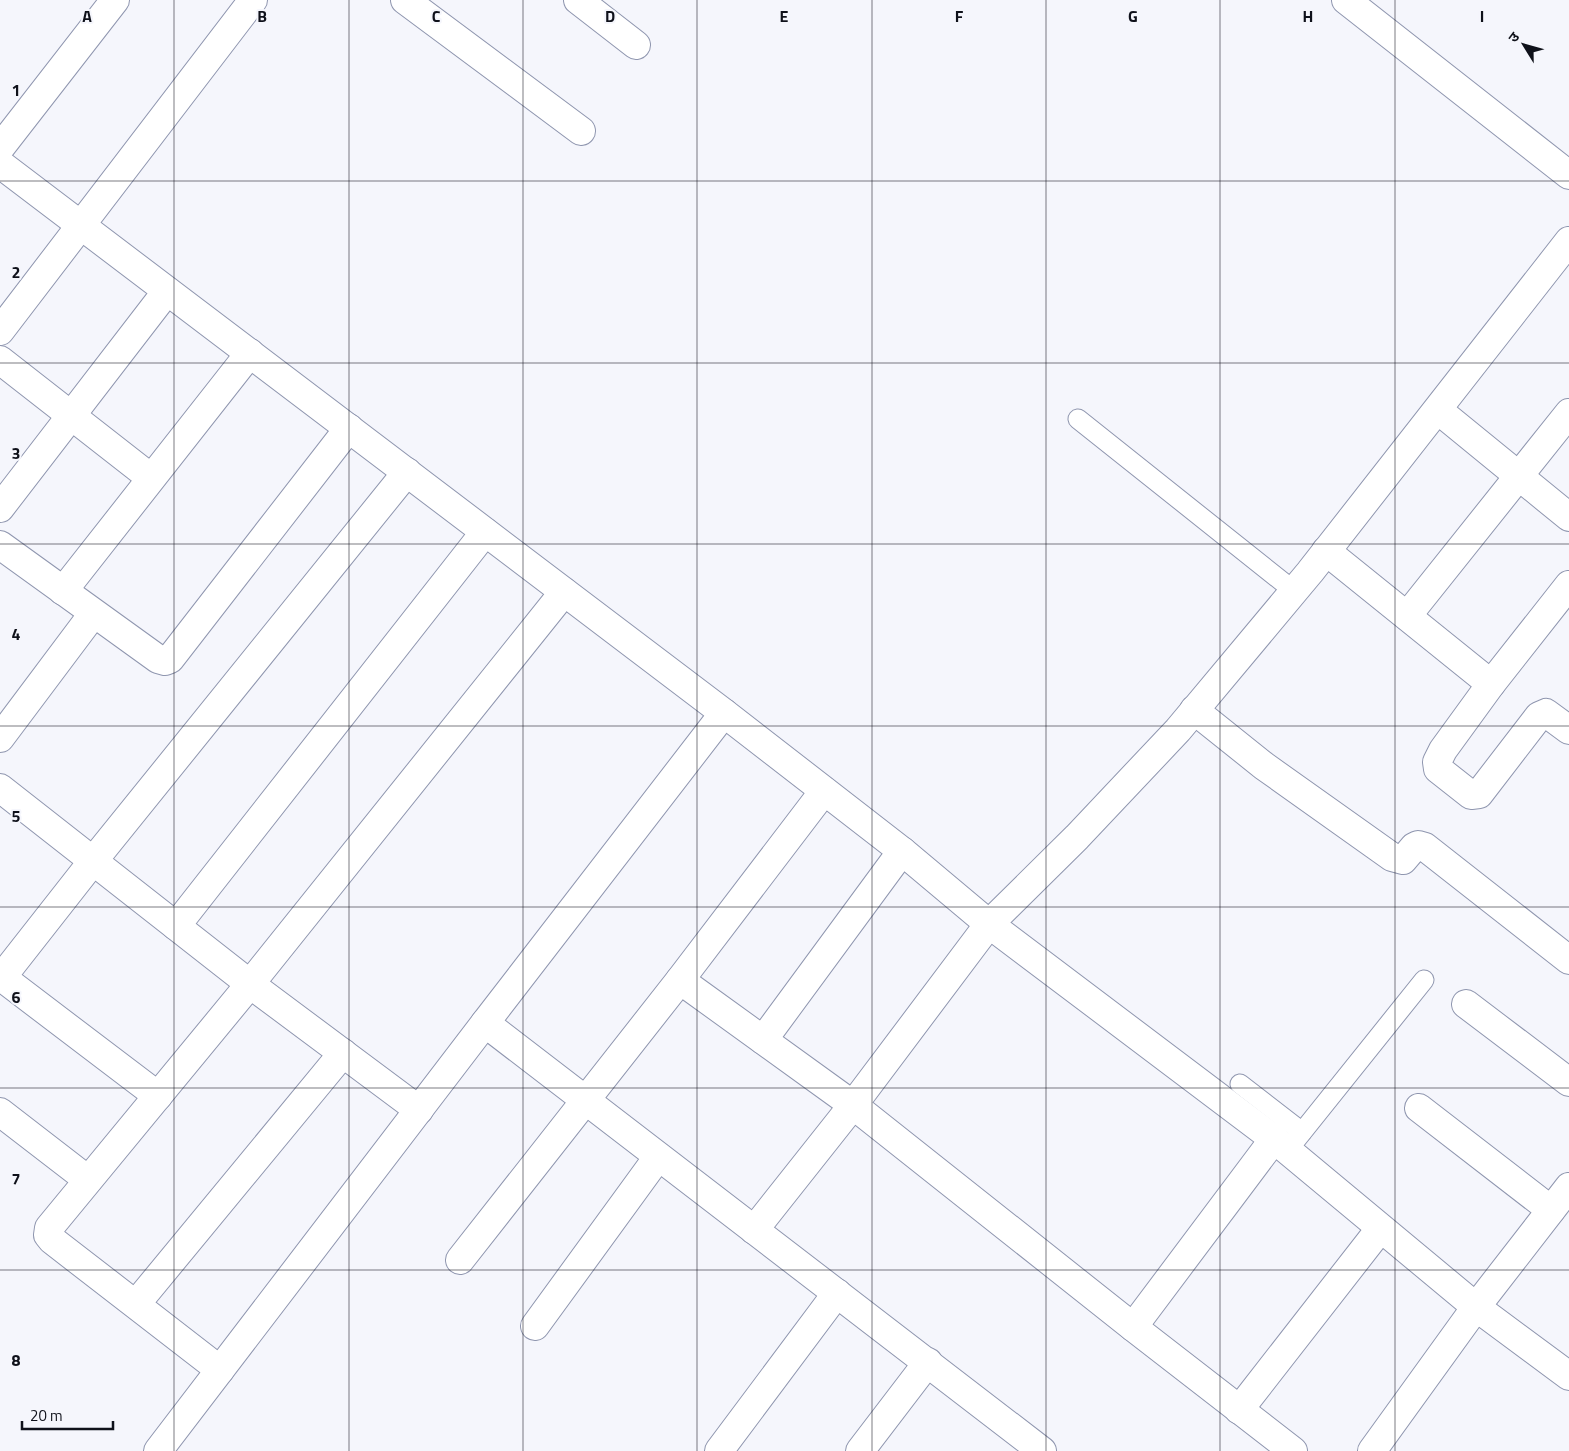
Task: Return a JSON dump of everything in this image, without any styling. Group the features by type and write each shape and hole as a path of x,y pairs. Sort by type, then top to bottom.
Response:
{"street":[{"path":"0,148 115,0"},
{"path":"0,331 254,0"},
{"path":"405,0 581,131"},
{"path":"578,0 636,45"},
{"path":"1346,0 1569,175"},
{"path":"0,164 724,713 902,851 989,924 1288,1141 1380,1229 1476,1307 1569,1376"},
{"path":"754,1230 853,1105 989,924 1077,837 1194,710 1326,551 1569,240"},
{"path":"0,508 168,291"},
{"path":"63,591 250,353"},
{"path":"0,360 151,478"},
{"path":"1438,410 1569,517"},
{"path":"1407,616 1569,413"},
{"path":"0,545 93,614 158,659 165,661 170,659 349,428"},
{"path":"158,1096 1,977 407,472"},
{"path":"176,926 485,532"},
{"path":"1326,551 1490,684"},
{"path":"1569,585 1490,684 1437,762 1438,769 1471,795 1479,794 1539,716 1546,713 1569,730"},
{"path":"220,1370 48,1235 49,1228 250,984 564,592"},
{"path":"0,738 93,614"},
{"path":"1194,710 1264,766 1392,857 1402,860 1418,844 1425,847 1569,960"},
{"path":"158,1451 724,713"},
{"path":"0,788 250,984 419,1110"},
{"path":"460,1260 680,980 824,791"},
{"path":"762,1040 902,851"},
{"path":"680,980 853,1105 1293,1451"},
{"path":"1466,1004 1569,1082"},
{"path":"485,1023 928,1362 1032,1448"},
{"path":"136,1304 343,1054"},
{"path":"1372,1451 1476,1307 1560,1207 1418,1108"},
{"path":"0,1112 88,1180"},
{"path":"1133,1327 1288,1141"},
{"path":"535,1326 658,1157"},
{"path":"1239,1410 1380,1229"},
{"path":"719,1451 837,1293"},
{"path":"860,1451 928,1362"}],"lane":[{"path":"1078,419 1294,591"},
{"path":"1240,1084 1288,1141 1424,980"}]}
